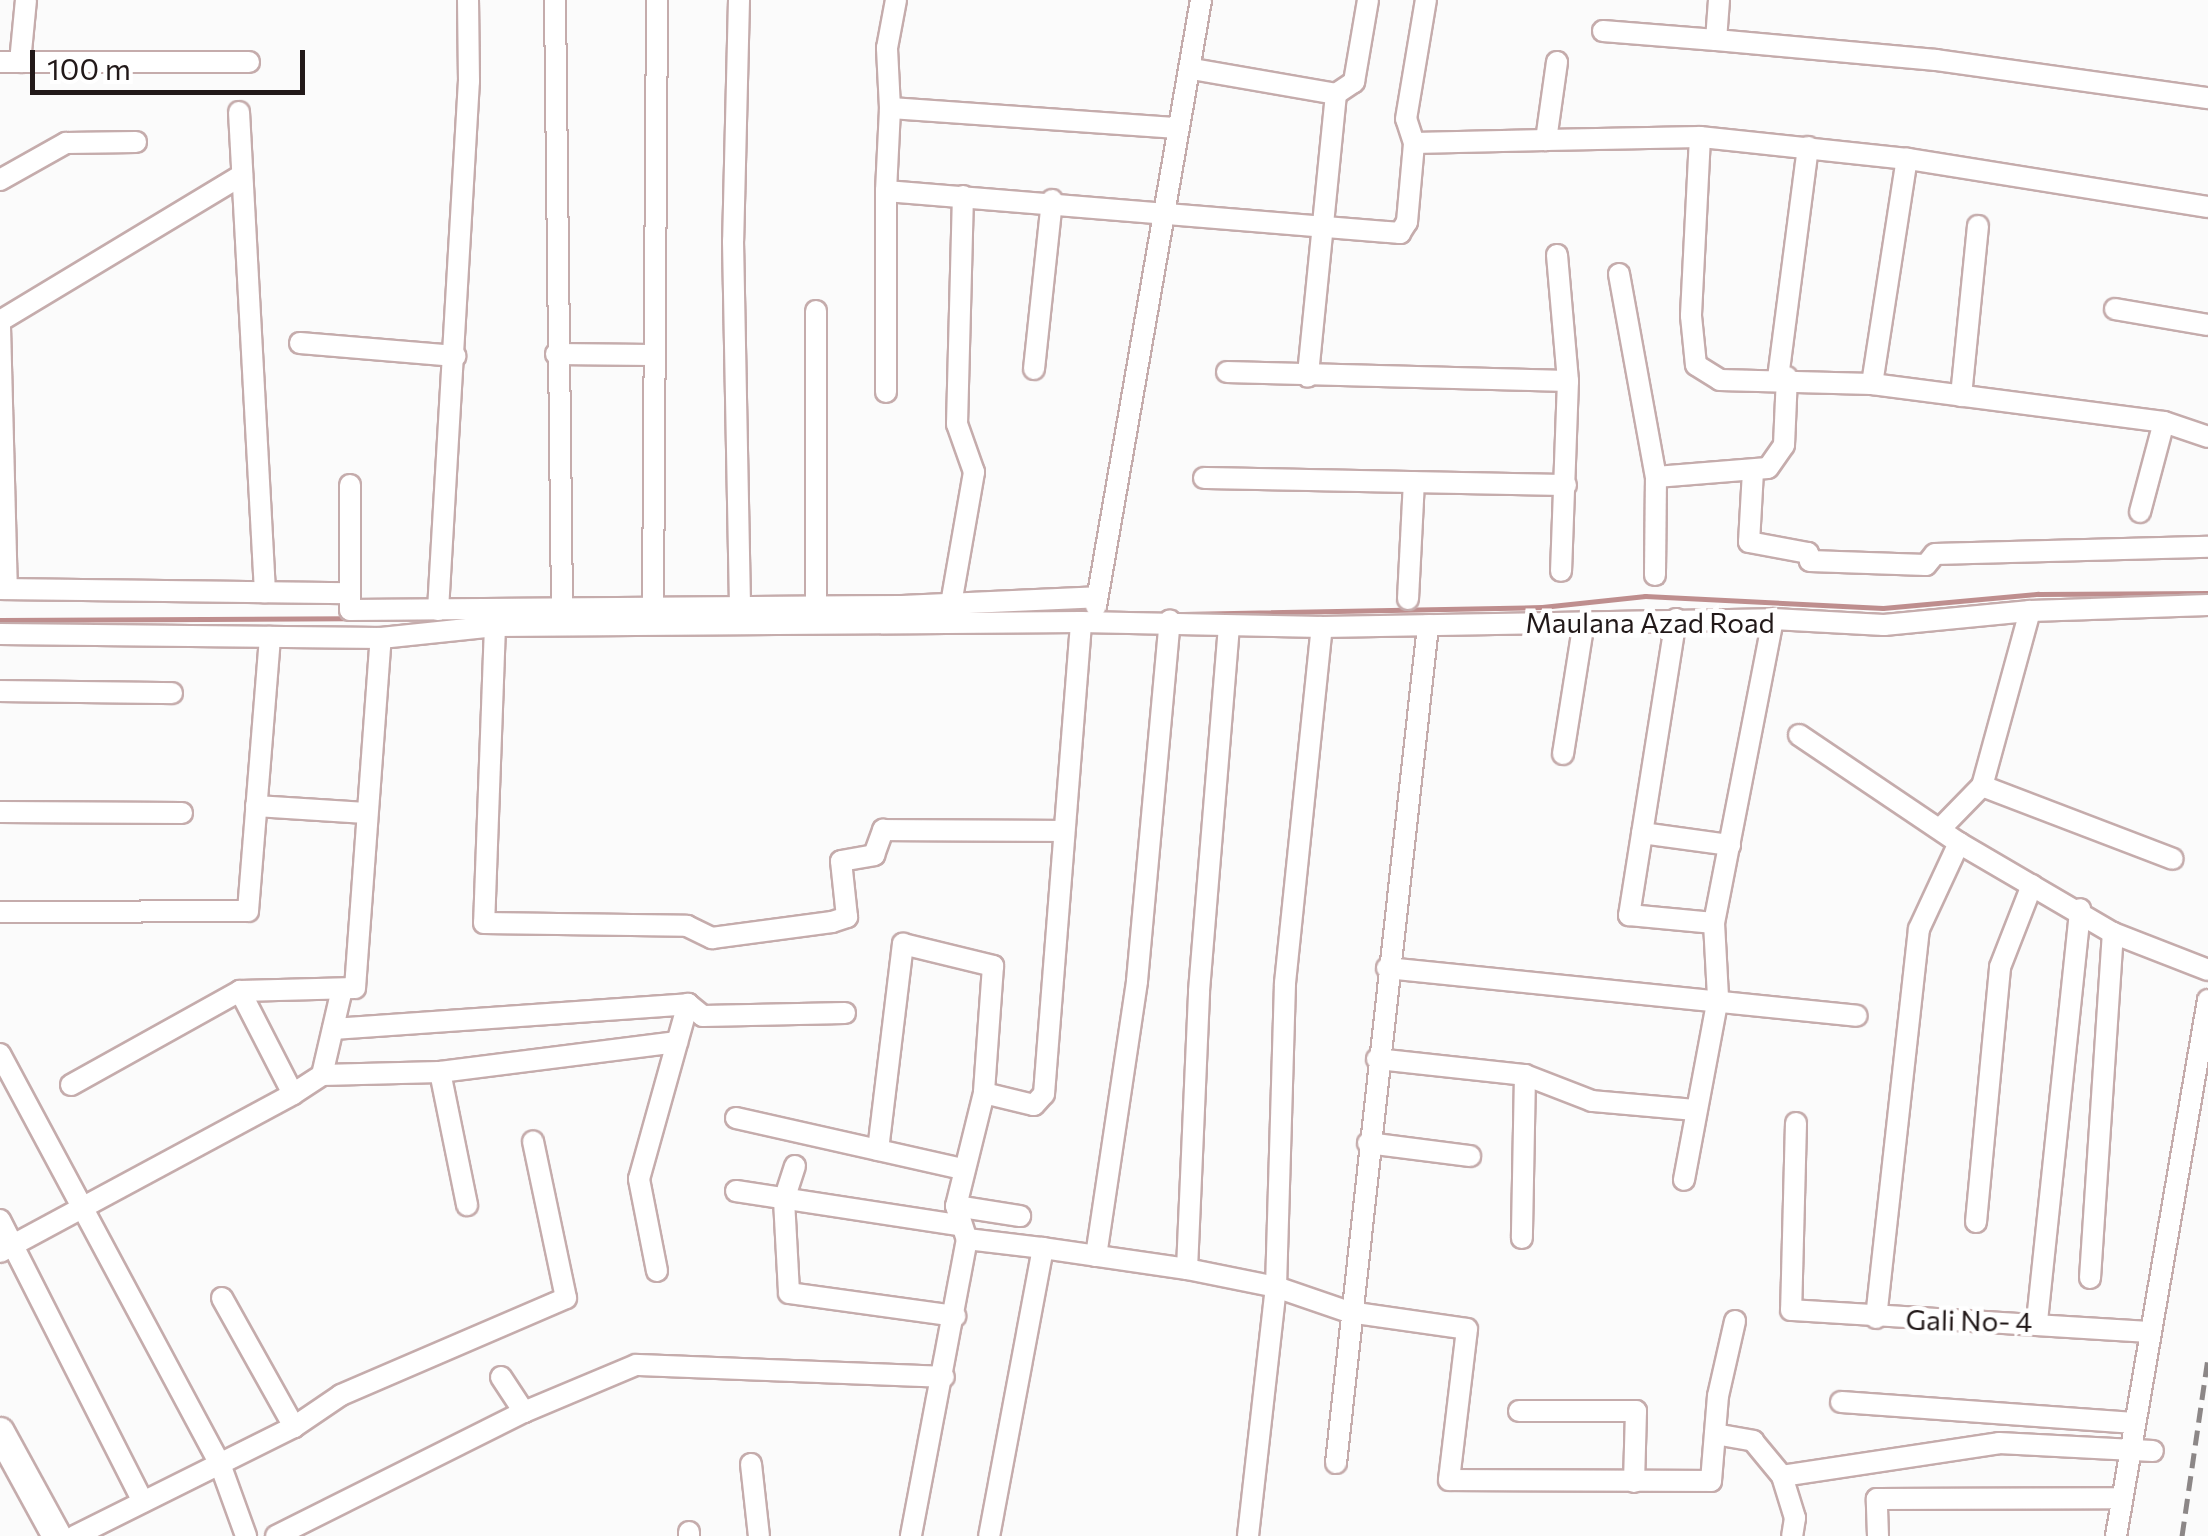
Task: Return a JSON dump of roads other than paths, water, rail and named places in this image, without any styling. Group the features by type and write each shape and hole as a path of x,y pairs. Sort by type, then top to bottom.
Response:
{"main road":[{"path":"1,1435 56,1536"}],"street":[{"path":"26,0 10,62 249,62"},
{"path":"438,610 454,356 468,0"},
{"path":"555,0 556,354 562,610"},
{"path":"653,607 651,354 657,0"},
{"path":"739,0 733,241 740,606"},
{"path":"886,392 890,108 887,48 896,0"},
{"path":"984,1093 1034,1105 1044,1094 1063,831 1092,613 1161,212 1193,70 1201,0"},
{"path":"1193,70 1336,94 1354,82 1368,0"},
{"path":"886,191 1052,200 1400,233 1407,222 1414,143 1406,119 1426,0"},
{"path":"1716,40 1719,0"},
{"path":"1604,31 1936,60 2208,98"},
{"path":"1546,140 1556,62"},
{"path":"1308,377 1336,94"},
{"path":"890,108 1178,128"},
{"path":"240,112 265,592"},
{"path":"1414,143 1700,137 1908,159 2208,208"},
{"path":"1700,137 1690,316 1696,365 1720,380 1782,378 1872,384 2164,422 2208,437"},
{"path":"0,180 66,143 136,142"},
{"path":"1656,477 1768,468 1784,445 1782,378 1808,147"},
{"path":"1872,384 1908,159"},
{"path":"242,175 0,324 4,589 350,593"},
{"path":"951,604 974,472 957,424 963,196"},
{"path":"1034,369 1052,200"},
{"path":"1961,396 1978,226"},
{"path":"1557,255 1568,381 1561,572"},
{"path":"1619,274 1656,477 1655,574"},
{"path":"2115,309 2208,325"},
{"path":"816,311 816,604"},
{"path":"300,343 454,356"},
{"path":"556,354 651,354"},
{"path":"1227,372 1568,381"},
{"path":"2140,512 2164,422"},
{"path":"1754,471 1750,542 1808,552 1810,561 1926,565 1935,554 2208,546"},
{"path":"1204,478 1566,485"},
{"path":"1408,599 1414,482"},
{"path":"350,485 350,610 951,604 1092,613"},
{"name":"Maulana Azad Road","path":"1092,613 1229,626 1676,618 1884,625 2030,610 2208,605"},
{"path":"1940,829 1982,786 2030,610"},
{"path":"0,634 382,638 495,626 1092,613"},
{"path":"1676,618 1629,915 1714,923"},
{"path":"1684,1180 1694,1110 1718,998 1714,923 1773,619"},
{"path":"1096,1256 1137,981 1170,621"},
{"path":"1563,754 1584,622"},
{"path":"1336,1463 1349,1312 1428,625"},
{"path":"495,626 484,923 687,926 712,938 832,922 847,917 841,861 874,855 884,830 1063,831"},
{"path":"1187,1269 1199,990 1229,626"},
{"path":"1248,1536 1276,1287 1285,983 1322,627"},
{"path":"0,912 248,911 270,637"},
{"path":"71,1085 240,991 355,988 382,638"},
{"path":"0,691 172,693"},
{"path":"1799,735 1959,842 2080,909 2114,934 2208,970"},
{"path":"1982,786 2174,859"},
{"path":"256,806 366,813"},
{"path":"0,812 182,813"},
{"path":"1642,833 1730,845"},
{"path":"1876,1318 1919,929 1959,842"},
{"path":"1976,1222 2000,967 2032,885"},
{"path":"2037,1321 2080,909"},
{"path":"2090,1278 2114,934"},
{"path":"878,1150 904,944 994,966 984,1093 962,1169 955,1316 912,1536"},
{"path":"1388,968 1718,998 1856,1016"},
{"path":"322,1076 342,989"},
{"path":"240,991 293,1094"},
{"path":"2116,1536 2147,1332 2208,1000"},
{"path":"332,1029 688,1004 703,1016 846,1013"},
{"path":"658,1271 640,1179 688,1004"},
{"path":"6,1248 322,1076 440,1072 676,1042"},
{"path":"0,1054 220,1464 246,1536"},
{"path":"1377,1059 1526,1075 1592,1101 1694,1110"},
{"path":"440,1072 467,1205"},
{"path":"1522,1238 1526,1075"},
{"path":"736,1118 962,1169"},
{"name":"Gali No- 4","path":"1796,1122 1792,1310 1876,1318 2037,1321 2147,1332"},
{"path":"75,1536 294,1427 342,1395 566,1298 533,1141"},
{"path":"1368,1143 1470,1156"},
{"path":"795,1166 784,1200 789,1293 955,1316"},
{"path":"736,1191 960,1224 1042,1248 1187,1269 1276,1287 1349,1312 1467,1329 1449,1480 1711,1481 1715,1434 1735,1322"},
{"path":"960,1224 1020,1216"},
{"path":"0,1220 6,1248 142,1502"},
{"path":"989,1536 1042,1248"},
{"path":"222,1298 294,1427"},
{"path":"276,1536 314,1528 524,1412 636,1365 944,1377"},
{"path":"501,1377 524,1412"},
{"path":"1841,1402 2132,1423"},
{"path":"1519,1411 1636,1412 1634,1482"},
{"path":"1715,1434 1753,1441 1782,1476 1795,1518 1792,1536"},
{"path":"1782,1476 1999,1443 2154,1451"},
{"path":"751,1464 759,1536"},
{"path":"1878,1536 1877,1498 2122,1498"}],"waterway":[{"path":"1183,614 1542,607 1645,596 1883,608 2038,594 2208,593"},
{"path":"0,620 347,618"}],"railway":[{"path":"2182,1536 2208,1358"}]}
